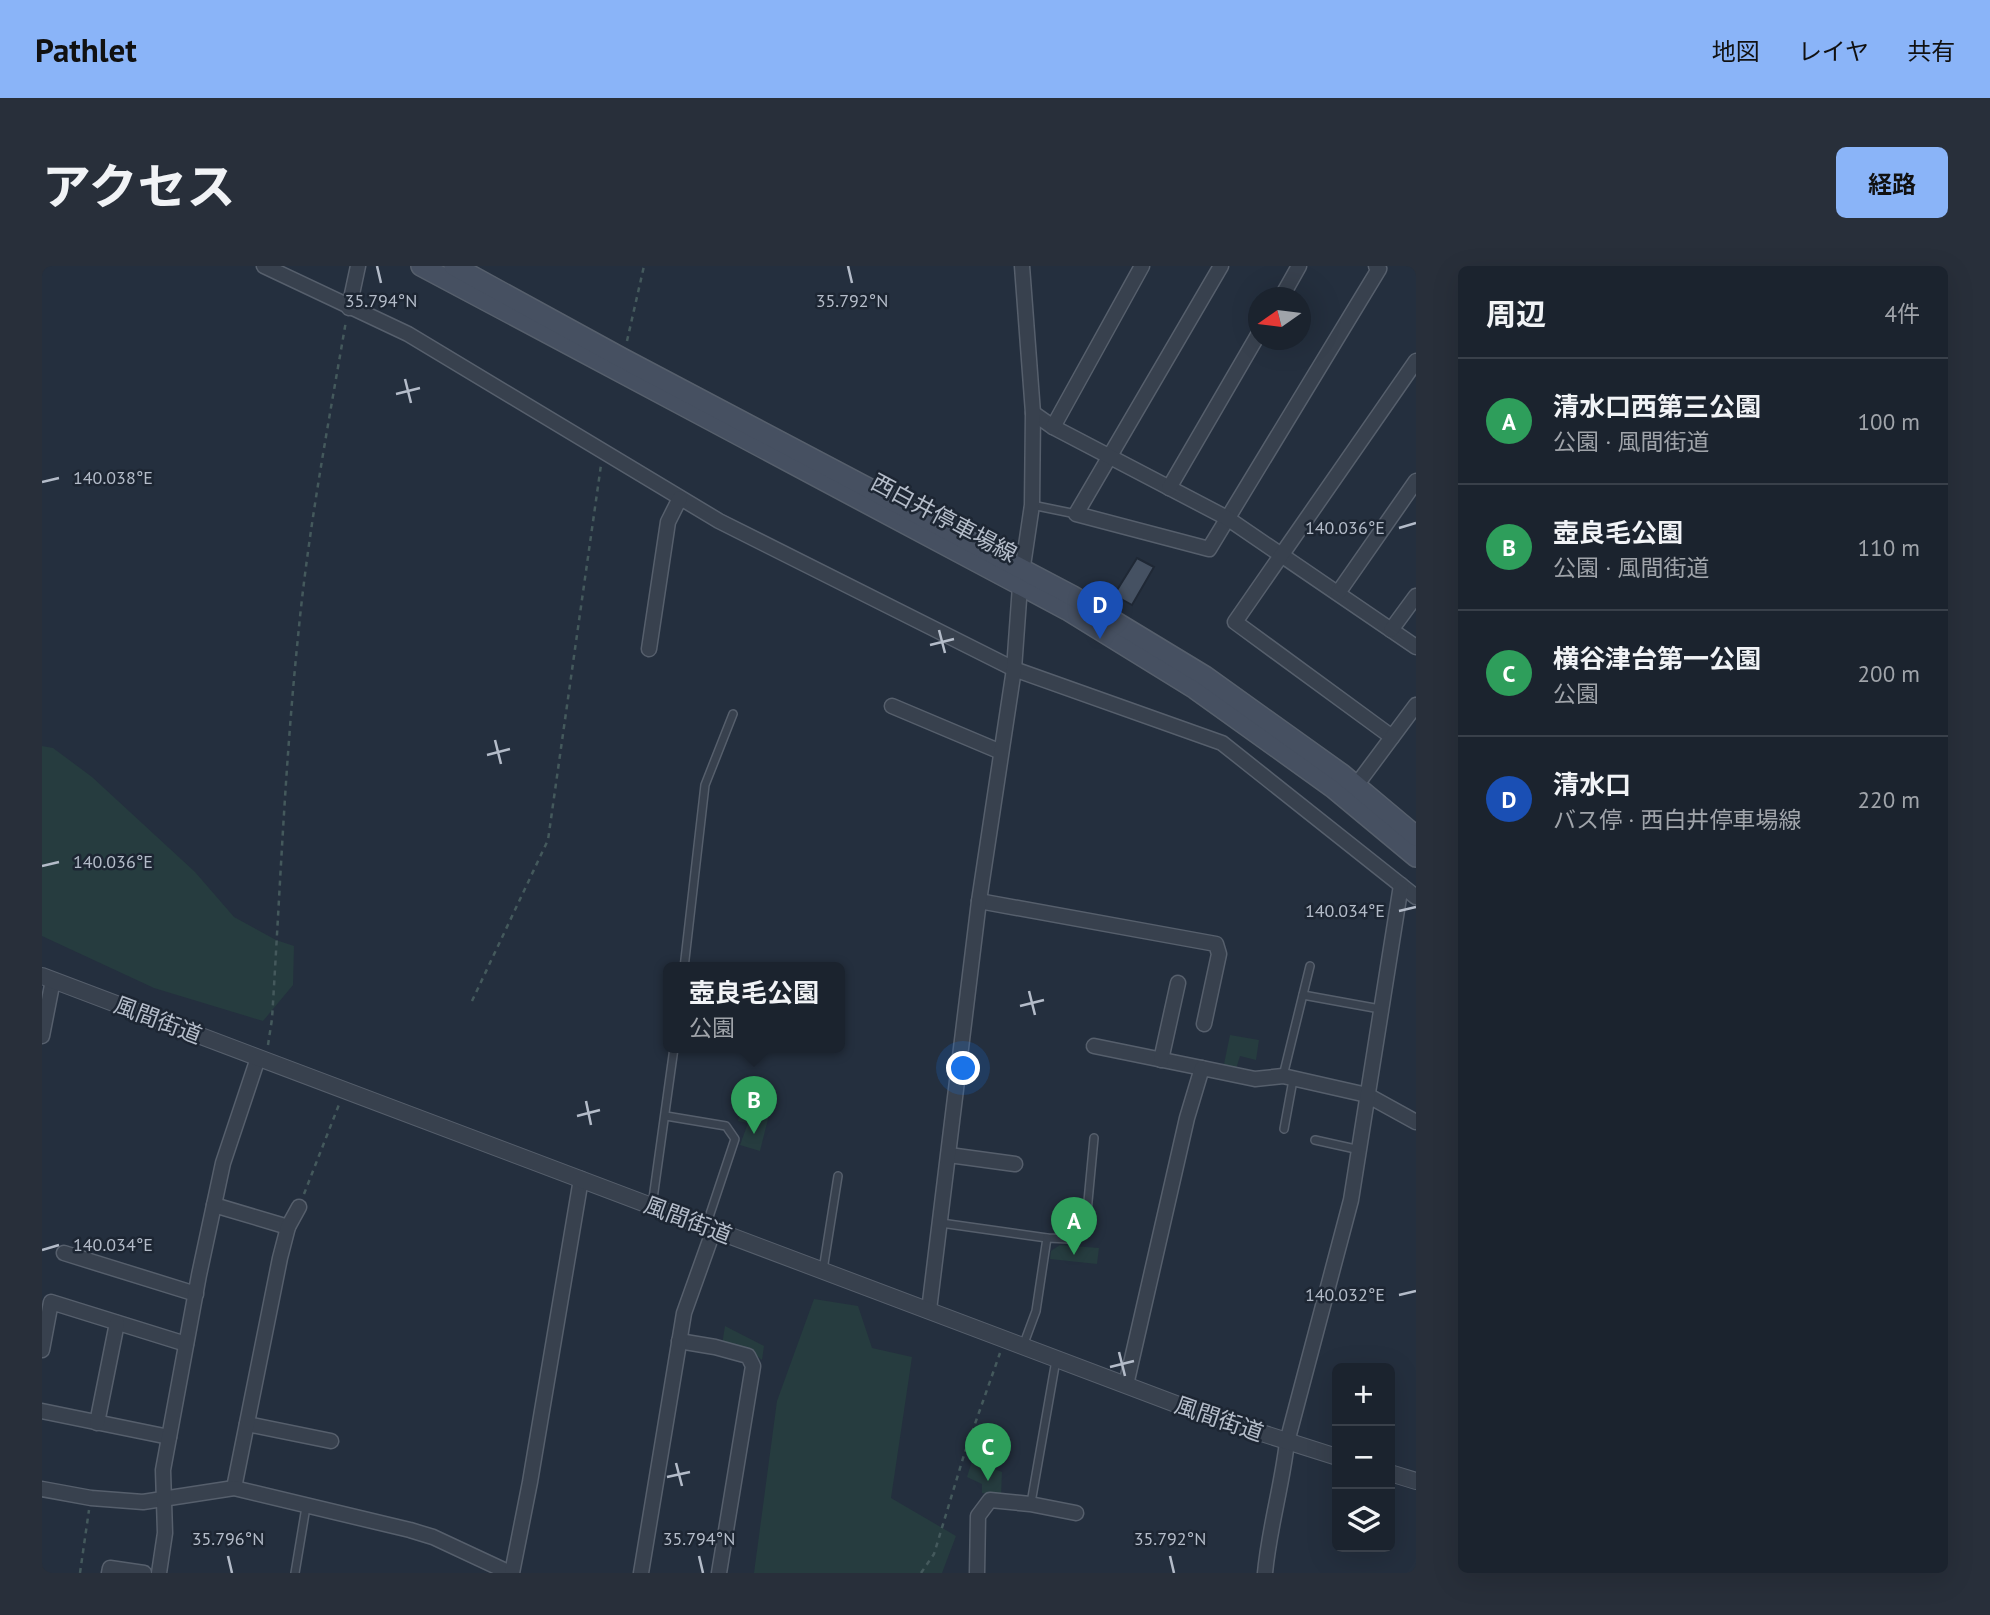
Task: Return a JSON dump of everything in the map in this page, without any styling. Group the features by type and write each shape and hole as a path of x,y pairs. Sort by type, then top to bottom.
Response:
{"main road":[{"name":"西白井停車場線","path":"421,266 1022,578"},
{"name":"西白井停車場線","path":"454,266 1022,578 1067,610 1195,688 1351,792 1412,839"}],"street":[{"path":"264,266 348,308 408,334 719,521 1014,669 1222,743 1416,897"},
{"path":"348,308 358,266"},
{"path":"929,1310 979,901 1014,669 1032,505 1032,412 1022,266"},
{"path":"1052,426 1142,266"},
{"path":"1221,266 1076,514 1209,549 1379,268 1376,266"},
{"path":"1287,287 1299,266"},
{"path":"1169,488 1249,350"},
{"path":"1392,737 1236,622 1416,361"},
{"path":"1032,412 1052,426 1227,518 1416,647"},
{"path":"1338,593 1416,481"},
{"path":"649,649 668,522 680,498"},
{"path":"1391,630 1416,596"},
{"path":"1351,792 1416,705"},
{"path":"892,706 1001,752"},
{"path":"1265,1573 1287,1442 1351,1200 1401,885"},
{"path":"979,901 1216,944 1219,954 1203,1024"},
{"path":"42,1036 48,978"},
{"name":"風間街道","path":"48,978 1056,1359 1287,1442 1332,1456"},
{"path":"1161,1060 1178,983"},
{"path":"1094,1046 1255,1079 1288,1078 1367,1095 1416,1122"},
{"path":"159,1573 165,1533 163,1470 196,1294 223,1163 262,1059"},
{"path":"1126,1385 1187,1118 1202,1068"},
{"path":"949,1155 1014,1164"},
{"path":"42,1489 91,1498 143,1502 234,1488 433,1537 511,1573 530,1482 580,1179"},
{"path":"214,1205 288,1227"},
{"path":"234,1488 269,1305 288,1227 299,1207"},
{"path":"641,1573 684,1313 710,1228"},
{"path":"64,1253 196,1294"},
{"path":"42,1350 51,1301 187,1344"},
{"path":"97,1423 117,1323"},
{"path":"679,1341 748,1356 753,1366 719,1573"},
{"path":"42,1411 169,1437"},
{"path":"247,1424 331,1441"},
{"path":"1395,1474 1416,1480"},
{"path":"977,1573 978,1516 990,1500 1076,1513"},
{"path":"109,1573 110,1568 144,1573"}],"lane":[{"path":"1032,505 1076,514"},
{"path":"685,962 705,785 733,714"},
{"path":"1284,1129 1288,1078 1310,966"},
{"path":"1303,995 1380,1009"},
{"path":"652,1206 673,1053"},
{"path":"666,1116 726,1126 735,1139 710,1228"},
{"path":"941,1223 1047,1238 1070,1239 1084,1233 1094,1138"},
{"path":"1315,1140 1360,1150"},
{"path":"823,1270 838,1177"},
{"path":"1023,1346 1036,1311 1047,1238"},
{"path":"1030,1504 1056,1359"},
{"path":"295,1573 306,1507"}],"path":[{"path":"622,358 645,266"},
{"path":"262,1059 272,1019 282,833 298,635 312,526 348,308"},
{"path":"472,1001 548,839 603,451"},
{"path":"299,1207 345,1090"},
{"path":"922,1573 934,1554 964,1455 1005,1339"},
{"path":"80,1573 91,1498"}],"green space":[{"path":"42,746 53,748 92,777 195,872 234,917 276,940 294,946 293,985 263,1021 154,988 42,936"},
{"path":"1230,1035 1259,1040 1256,1060 1240,1056 1235,1072 1223,1069"},
{"path":"742,1102 771,1107 760,1151 740,1145 748,1123 738,1121"},
{"path":"1060,1245 1099,1248 1097,1264 1050,1259 1051,1251"},
{"path":"814,1299 858,1306 872,1348 912,1357 891,1498 956,1536 942,1573 754,1573 777,1401"},
{"path":"725,1326 764,1346 762,1360 752,1352 722,1345"},
{"path":"972,1461 1002,1472 1001,1496 982,1493 982,1484 967,1477"}],"building":[{"path":"1137,558 1154,567 1132,605 1114,595"}],"place":[{"name":"清水口","path":"1100,639"},
{"name":"壺良毛公園","path":"754,1134"},
{"name":"清水口西第三公園","path":"1074,1255"},
{"name":"横谷津台第一公園","path":"988,1481"}]}
